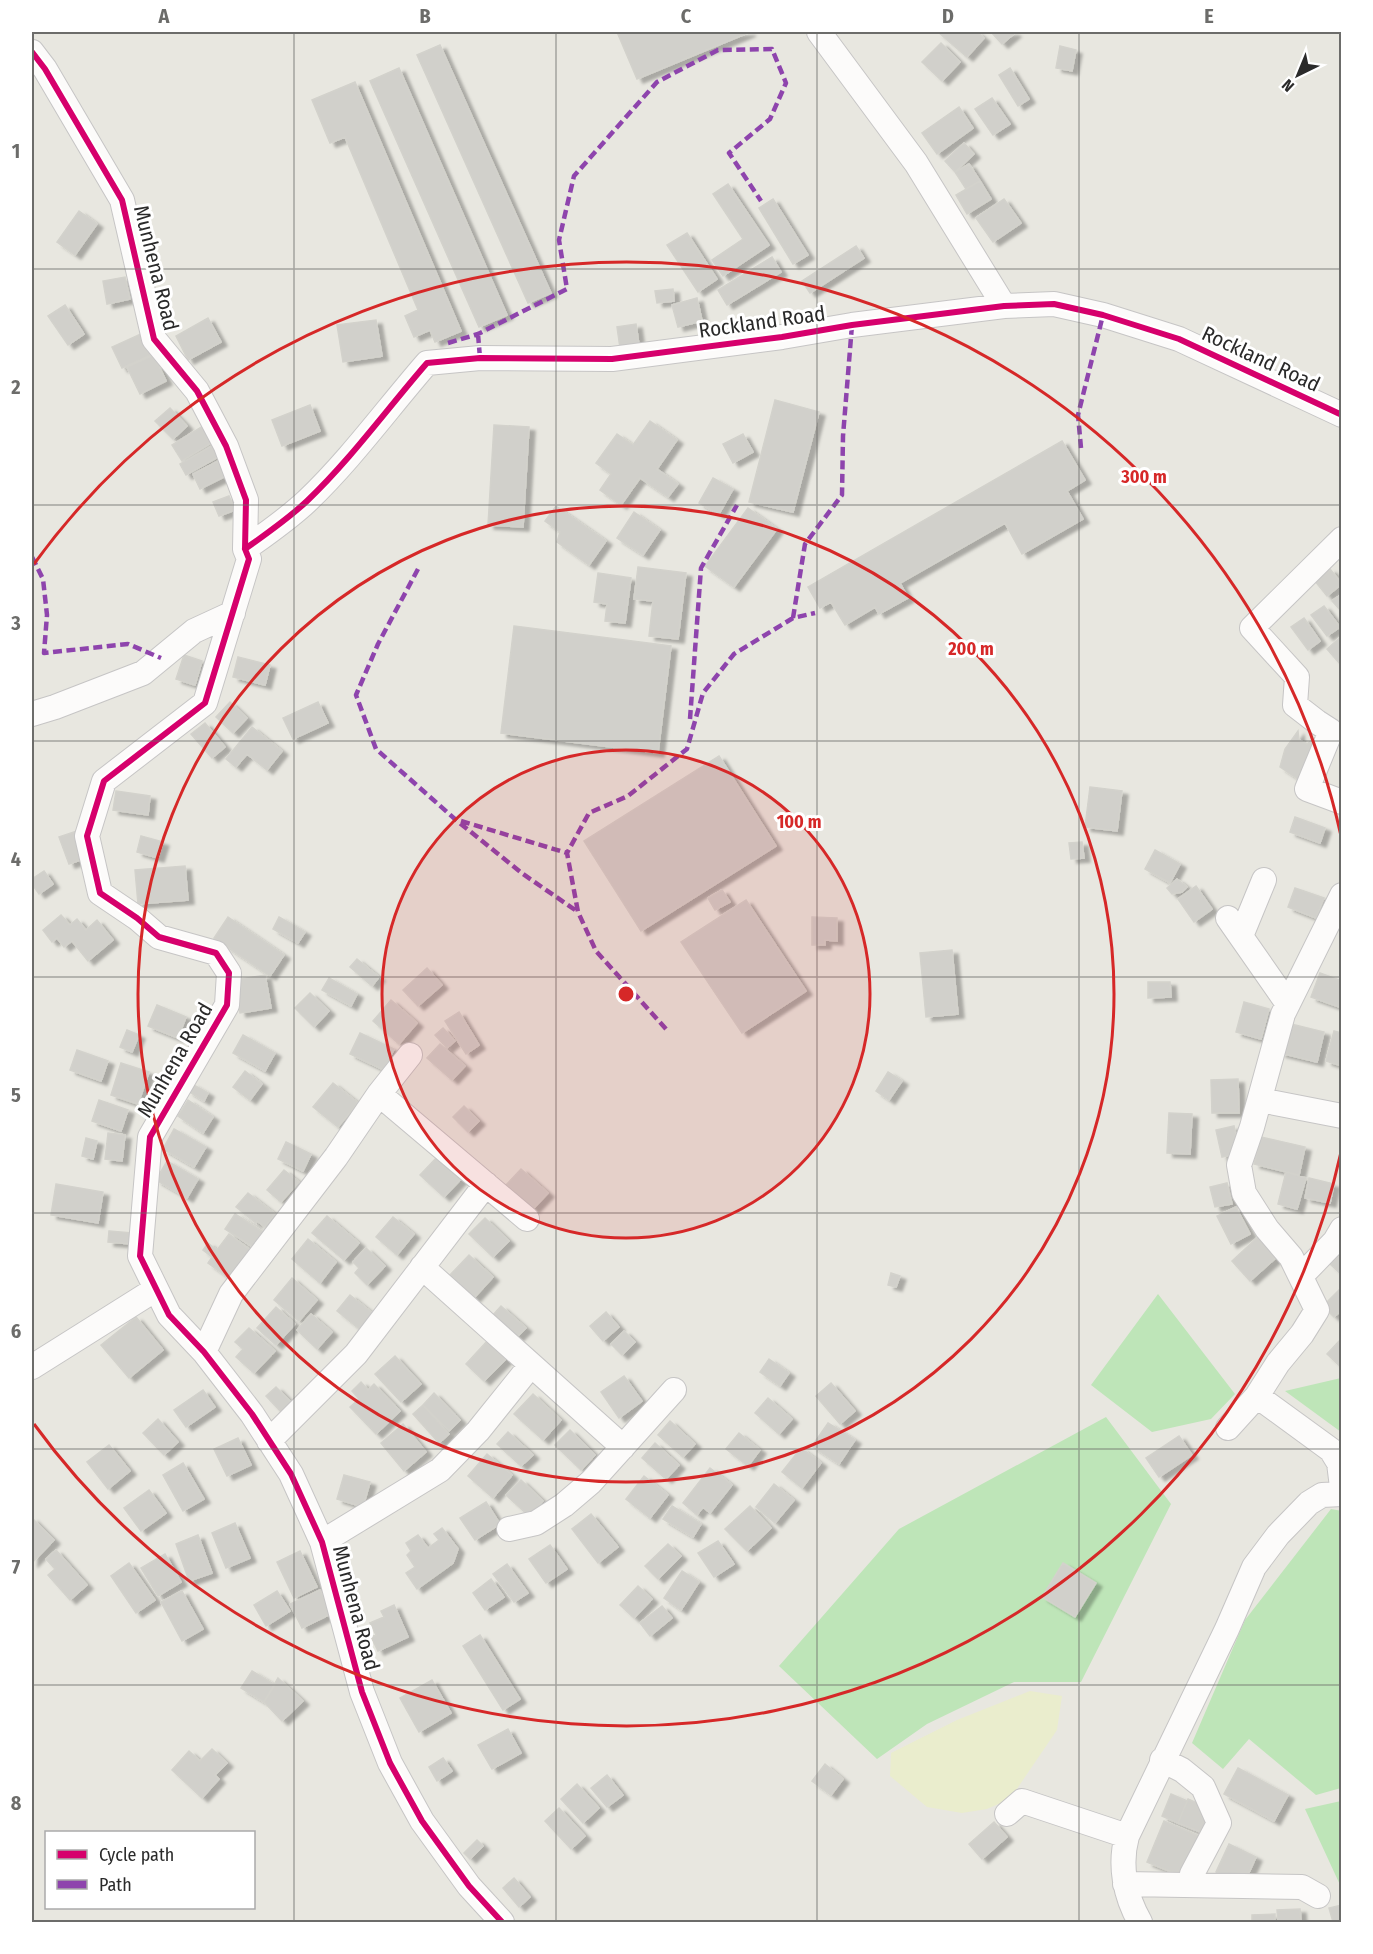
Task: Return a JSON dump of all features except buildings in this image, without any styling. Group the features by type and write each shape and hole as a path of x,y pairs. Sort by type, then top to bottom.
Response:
{"street":[{"path":"819,32 916,163 1004,306"},
{"name":"Munhena Road","path":"32,52 45,69 122,200 154,339 197,391 226,446 246,500 245,549 249,559 205,703 104,781 87,836 100,893 137,918 159,937 216,953 229,973 227,1005 150,1137 140,1256 169,1315 204,1352 252,1414 291,1474 322,1542 362,1692 390,1764 422,1821 469,1886 502,1923"},
{"name":"Rockland Road","path":"245,549 306,503 350,457 427,363 480,358 612,359 1004,306 1054,304 1103,315 1179,339 1341,415"},
{"path":"1341,539 1252,628 1297,677 1295,705 1331,731 1307,789 1341,802"},
{"path":"32,714 143,673 194,631 233,613"},
{"path":"1264,880 1235,927 1288,1004"},
{"path":"1228,1428 1257,1396 1317,1310 1291,1257 1267,1229 1244,1193 1239,1165 1260,1100 1283,1014 1341,895"},
{"path":"204,1352 231,1294 336,1157 379,1094 410,1055"},
{"path":"379,1094 526,1219"},
{"path":"1260,1100 1341,1116"},
{"path":"269,1441 356,1354 486,1184"},
{"path":"1301,1276 1335,1241 1341,1229"},
{"path":"422,1267 623,1447"},
{"path":"32,1367 156,1289"},
{"path":"322,1542 440,1470 478,1431 531,1365"},
{"path":"509,1528 536,1523 564,1505 591,1482 674,1390"},
{"path":"1257,1396 1331,1450 1339,1463 1341,1486"},
{"path":"1140,1923 1133,1911 1125,1884 1122,1852 1162,1760 1227,1629 1254,1566 1278,1535 1309,1503 1322,1495 1341,1494"},
{"path":"1162,1760 1182,1770 1203,1787 1219,1823 1192,1874 1191,1886"},
{"path":"1007,1814 1022,1801 1127,1836"},
{"path":"1125,1884 1302,1887 1318,1896"}],"green space":[{"path":"1158,1294 1235,1394 1211,1419 1152,1432 1091,1385"},
{"path":"1341,1378 1341,1432 1285,1391"},
{"path":"1106,1417 1171,1504 1081,1682 1014,1682 927,1724 877,1759 779,1666 899,1529"},
{"path":"1331,1509 1342,1511 1341,1788 1316,1795 1249,1739 1223,1769 1192,1743 1245,1620"},
{"path":"1342,1801 1341,1887 1305,1809"}],"sand":[{"path":"1030,1691 1062,1696 1057,1730 1010,1799 987,1809 962,1813 927,1807 890,1776 891,1753 957,1720"}],"marked path":[{"path":"448,343 478,334 567,289 559,240 574,176 657,82 718,50 772,49 786,83 770,119 729,153 761,201"},
{"path":"1081,448 1078,415 1103,315"},
{"path":"793,618 805,544 842,495 843,436 852,325"},
{"path":"478,334 480,358"},
{"path":"690,719 701,568 737,505"},
{"path":"32,557 43,579 47,615 44,653 128,644 161,658"},
{"path":"418,569 378,644 356,695 376,749 456,820 523,874 578,912"},
{"path":"666,1029 596,951 578,912 567,853 589,813 628,796 687,749 703,693 734,654 793,618 815,613"},
{"path":"461,821 567,853"}],"cycle path":[{"path":"32,52 45,69 122,200 154,339 197,391 226,446 246,500 245,549 249,559 205,703 104,781 87,836 100,893 137,918 159,937 216,953 229,973 227,1005 150,1137 140,1256 169,1315 204,1352 252,1414 291,1474 322,1542 362,1692 390,1763 422,1821 469,1886 502,1922"},
{"path":"245,549 292,514 323,485 427,363 480,358 612,359 1004,306 1054,304 1103,315 1179,339 1342,415"}]}
